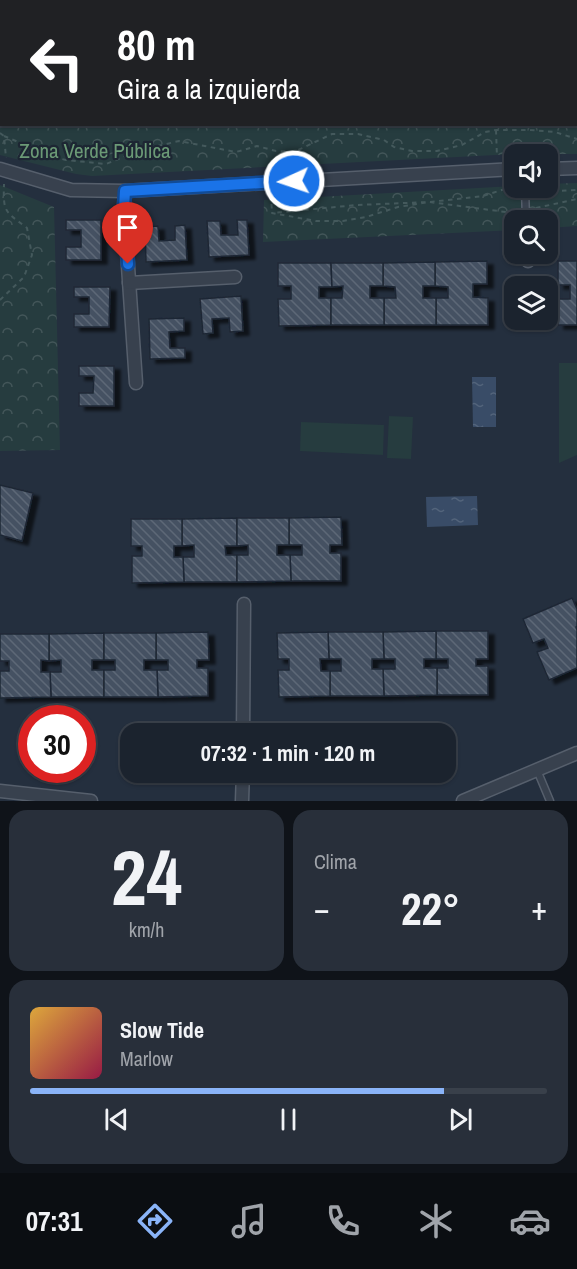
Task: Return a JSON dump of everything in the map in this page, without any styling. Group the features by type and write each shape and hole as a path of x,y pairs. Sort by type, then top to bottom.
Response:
{"street":[{"path":"558,169 577,168"},
{"path":"2,170 71,190 125,191 504,170"},
{"path":"125,191 124,208 136,383"},
{"path":"129,283 235,277"},
{"path":"243,723 244,604"},
{"path":"463,801 577,753"},
{"path":"242,801 243,783"},
{"path":"0,791 91,801"}],"lane":[{"path":"537,769 550,801"}],"path":[{"path":"0,133 48,156 106,164 141,150 178,141 236,152 257,146 276,151 294,152 332,134 358,134 384,140 394,147 412,152 437,151 462,145 486,132 496,130 555,132 577,139"},
{"path":"0,300 24,277 32,255 27,228 7,212 3,198 2,170 6,156 4,136"},
{"path":"271,182 272,213"},
{"path":"272,213 316,221 344,221 398,207 483,196 504,189"},
{"path":"558,190 577,190"},
{"path":"529,210 577,199"},
{"path":"272,213 357,205 429,202 504,212"}],"green space":[{"name":"Zona Verde Pública","path":"0,126 577,126 577,154 558,154 558,144 504,144 504,155 92,176 0,155"},
{"path":"577,183 577,226 558,227 558,210 504,210 504,230 263,242 264,200 504,187 504,198 558,198 558,184"},
{"name":"Zona Verde Pública","path":"0,185 54,207 60,450 0,451"},
{"path":"559,363 577,363 577,455 559,463"},
{"path":"389,416 413,417 411,459 387,458"},
{"path":"301,422 384,425 383,455 300,451"}],"water":[{"path":"472,377 496,377 496,427 473,427"},
{"path":"477,496 478,525 427,527 426,497"}],"building":[{"path":"66,220 101,220 101,260 66,260 66,247 81,247 81,230 66,230"},
{"path":"237,220 247,220 249,255 209,257 207,221 220,221 221,235 238,235"},
{"path":"185,225 187,260 146,262 145,227 158,226 159,241 175,240 175,226"},
{"path":"487,261 487,284 473,284 473,297 488,298 488,325 436,325 436,298 448,298 448,287 435,286 435,262"},
{"path":"558,261 577,261 577,325 558,325 558,299 570,299 570,285 558,285"},
{"path":"435,262 435,286 423,286 423,298 436,298 436,325 384,325 384,298 396,298 395,287 383,286 383,263"},
{"path":"278,263 331,263 332,287 319,287 319,298 331,298 331,325 279,326 278,299 291,299 291,286 278,286"},
{"path":"331,263 383,263 383,286 370,286 370,298 384,298 384,325 331,325 331,298 342,298 343,286 332,287"},
{"path":"74,287 110,287 109,327 74,327 74,314 89,314 89,297 74,297"},
{"path":"241,296 243,331 230,332 229,318 212,319 213,333 203,334 200,299"},
{"path":"184,318 184,331 169,332 170,348 185,348 185,358 150,359 149,319"},
{"path":"79,366 114,366 114,406 79,406 79,393 93,393 94,376 79,376"},
{"path":"0,485 33,493 22,541 0,535"},
{"path":"341,517 342,545 330,545 330,553 341,553 341,581 291,581 290,555 302,555 302,545 289,545 289,518"},
{"path":"237,518 237,546 225,546 226,555 237,555 237,582 184,582 183,557 194,557 194,545 182,546 182,519"},
{"path":"237,518 289,518 289,545 277,545 277,555 290,555 291,581 237,582 237,555 248,555 248,545 237,546"},
{"path":"131,519 182,519 182,546 174,546 174,557 183,557 184,582 132,583 132,556 142,556 142,546 131,546"},
{"path":"572,598 577,609 577,668 549,680 537,652 548,648 544,639 533,643 523,619"},
{"path":"436,631 488,631 488,659 476,659 476,666 488,666 488,695 437,695 437,668 448,668 448,659 436,659"},
{"path":"436,631 436,659 424,659 424,668 437,668 437,695 384,696 383,669 395,669 395,659 384,659 383,632"},
{"path":"208,632 209,660 197,660 197,668 208,668 208,696 158,697 157,670 168,670 168,660 156,660 156,633"},
{"path":"328,632 383,632 384,659 372,659 372,669 383,669 384,696 330,696 330,671 341,671 341,659 329,659"},
{"path":"328,632 329,659 320,659 321,671 330,671 330,696 279,697 278,670 289,670 289,659 278,659 277,633"},
{"path":"104,633 104,660 92,660 92,670 104,670 104,697 51,697 50,672 61,672 61,660 49,661 49,634"},
{"path":"104,633 156,633 156,660 144,660 144,670 157,670 158,697 104,697 104,670 115,670 115,660 104,660"},
{"path":"0,634 49,634 49,661 41,660 41,672 50,672 51,697 0,698 0,671 9,671 9,661 0,661"}],"route":[{"path":"128,264 125,191 294,181"}]}
